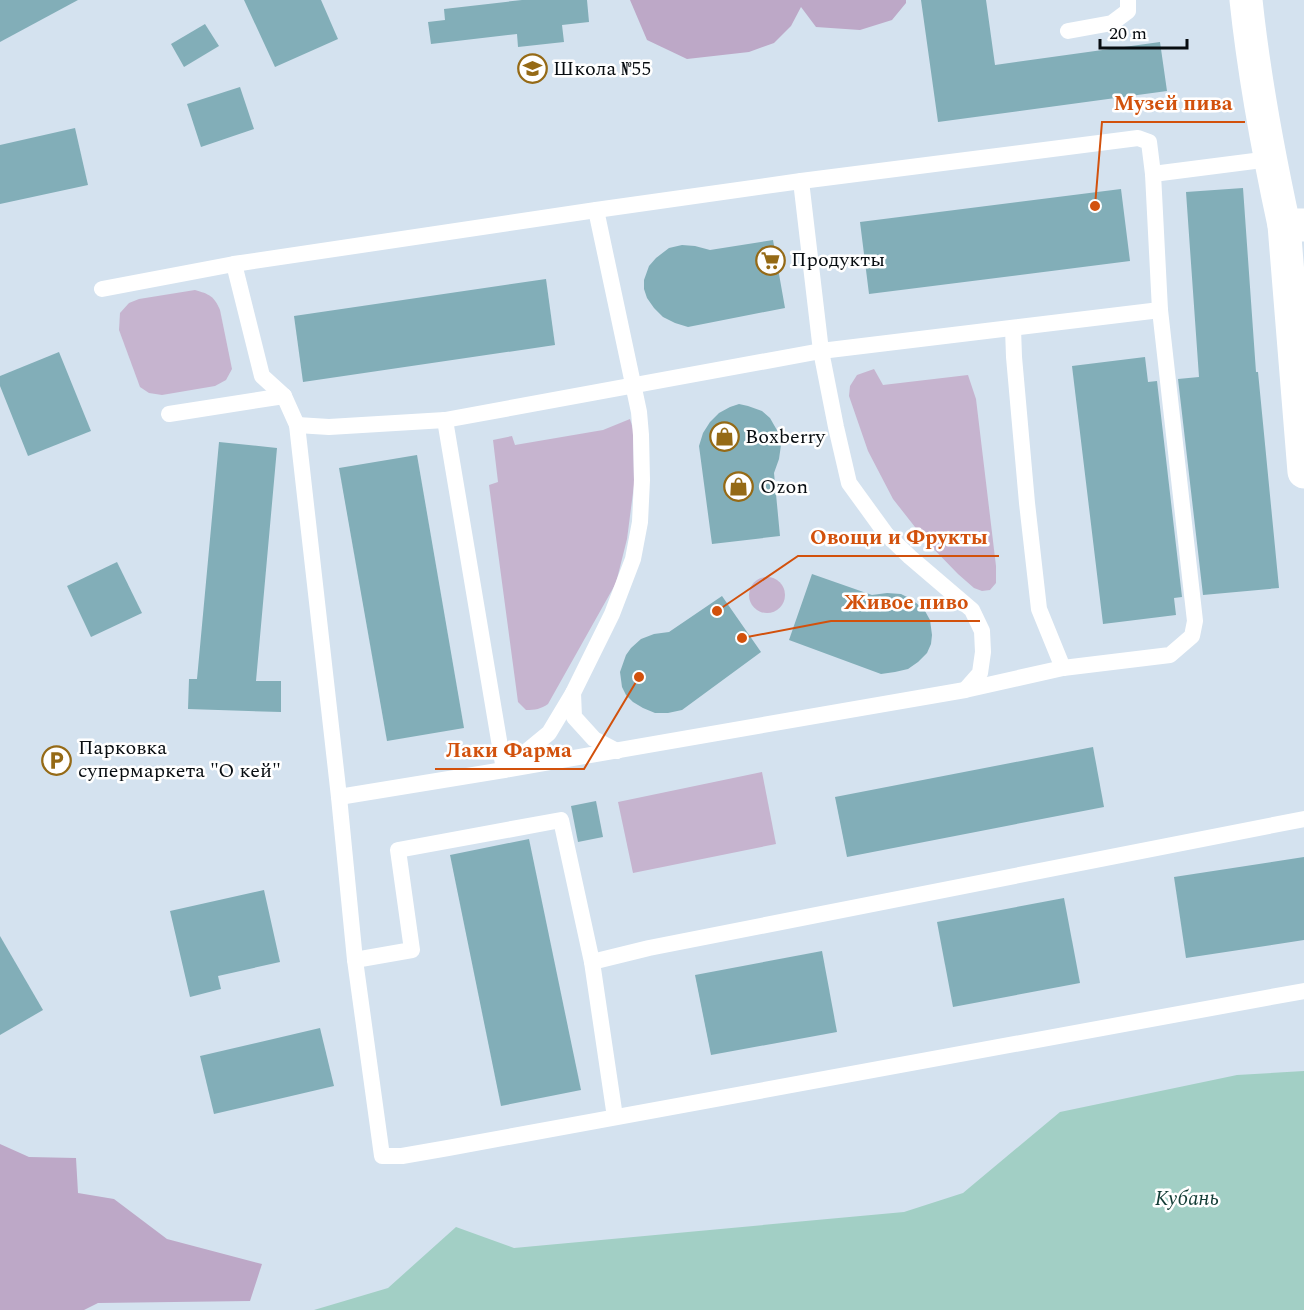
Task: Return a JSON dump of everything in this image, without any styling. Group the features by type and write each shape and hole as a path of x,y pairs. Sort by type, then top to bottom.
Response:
{"street":[{"path":"1246,0 1251,47 1270,159 1294,225 1304,472"}],"lane":[{"path":"1068,30 1112,23 1128,11 1128,0"},
{"path":"102,289 234,264 801,181 1138,138 1149,142 1153,174 1160,310 1195,621 1192,636 1170,655 1064,668 965,690 339,797"},
{"path":"1153,174 1270,159"},
{"path":"801,181 821,351 849,483 886,534 972,610 982,631 983,652 980,673 965,690"},
{"path":"504,770 549,733 573,693 612,614 633,559 640,522 642,435 639,412 596,210"},
{"path":"234,264 262,376 284,396 297,425 355,960 382,1156 402,1156 425,1152 1304,991"},
{"path":"297,425 329,427 444,420 821,351 1160,310"},
{"path":"1012,328 1039,609 1064,668"},
{"path":"169,414 284,396"},
{"path":"444,420 504,770"},
{"path":"573,693 574,717 594,740 617,750"},
{"path":"592,962 649,948 1304,819"},
{"path":"355,960 412,950 398,850 561,820 592,962 615,1117"}],"shaded area":[{"path":"630,0 906,0 906,3 892,20 860,30 816,27 801,7 791,26 774,43 749,52 687,59 647,40"},
{"path":"195,290 210,296 220,310 232,369 226,380 215,386 162,395 149,393 140,387 119,330 120,313 129,303 139,299"},
{"path":"874,369 883,385 968,375 976,399 996,566 996,583 990,590 982,591 974,588 958,574 926,541 893,499 868,451 849,396 850,386 857,375"},
{"path":"630,419 633,429 634,485 627,539 616,583 548,704 538,709 526,710 518,702 489,485 498,482 493,440 512,436 515,445 603,430"},
{"path":"767,577 780,582 785,595 780,608 767,613 754,608 749,595 754,582"},
{"path":"762,772 776,844 633,873 618,802"},
{"path":"0,1144 29,1157 76,1158 78,1193 114,1199 167,1239 262,1264 250,1301 98,1303 84,1310 0,1310"}],"water":[{"name":"Кубань","path":"1304,1071 1304,1310 314,1310 388,1288 456,1227 514,1248 904,1212 963,1193 1060,1112 1237,1075"}],"building":[{"path":"0,0 78,0 0,42"},
{"path":"244,0 321,0 338,39 275,67"},
{"path":"522,0 587,0 589,22 562,25 564,42 518,47 517,34 431,44 428,22 445,20 444,9"},
{"path":"921,0 986,0 995,65 1160,42 1167,91 938,122"},
{"path":"205,24 219,46 184,67 171,44"},
{"path":"240,87 254,129 201,147 187,104"},
{"path":"75,128 88,185 0,204 0,145"},
{"path":"1243,188 1256,372 1258,372 1279,588 1203,595 1178,379 1199,377 1186,192"},
{"path":"1121,189 1130,261 869,294 860,222"},
{"path":"773,240 785,308 688,327 663,317 647,298 644,280 649,266 669,248 682,245 710,250"},
{"path":"546,279 555,345 303,382 294,316"},
{"path":"59,352 91,431 28,456 0,386 0,376"},
{"path":"1145,357 1148,382 1157,381 1182,597 1174,598 1176,615 1103,624 1072,366"},
{"path":"739,404 762,411 770,418 778,432 781,445 774,473 780,536 712,544 699,446 710,422 719,413"},
{"path":"219,442 277,448 256,681 281,681 281,712 188,709 189,679 197,679"},
{"path":"417,455 464,728 387,741 339,468"},
{"path":"117,562 142,613 91,637 67,586"},
{"path":"812,574 872,595 901,594 913,600 925,611 930,620 932,635 927,653 908,669 881,674 789,640"},
{"path":"722,596 761,652 682,710 655,713 633,702 622,687 620,672 631,648 641,639 669,632"},
{"path":"1093,747 1104,807 847,857 835,797"},
{"path":"596,801 603,837 578,842 571,806"},
{"path":"529,839 581,1090 501,1106 450,855"},
{"path":"1304,857 1304,940 1186,958 1174,877"},
{"path":"264,890 280,962 218,976 221,989 190,997 170,911"},
{"path":"1064,898 1080,983 953,1007 937,922"},
{"path":"0,936 43,1010 0,1035"},
{"path":"822,951 837,1032 711,1055 695,975"},
{"path":"320,1028 334,1086 214,1114 200,1056"}],"place":[{"name":"Школа №55","path":"532,69"},
{"name":"Музей пива","path":"1095,206"},
{"name":"Продукты","path":"770,260"},
{"name":"Boxberry","path":"724,437"},
{"name":"Ozon","path":"739,487"},
{"name":"Овощи и Фрукты","path":"717,611"},
{"name":"Живое пиво","path":"742,638"},
{"name":"Лаки Фарма","path":"639,677"},
{"name":"Парковка супермаркета \"О кей\"","path":"57,760"}]}
